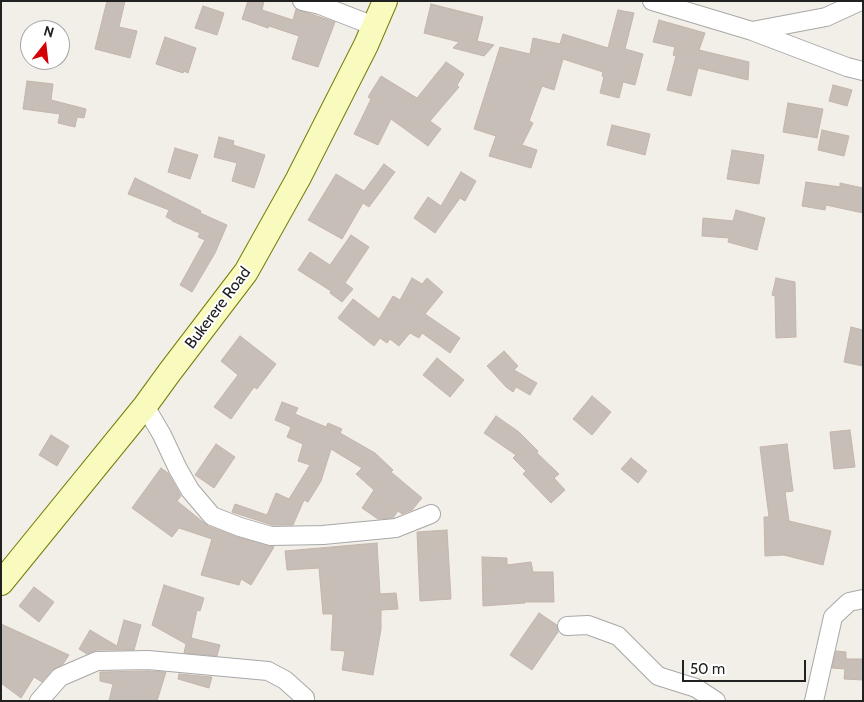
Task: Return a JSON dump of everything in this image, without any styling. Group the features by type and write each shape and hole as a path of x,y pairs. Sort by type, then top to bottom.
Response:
{"street":[{"path":"302,1 320,5 374,26"},
{"name":"Bukerere Road","path":"1,583 145,406 246,272 298,179 385,1"},
{"path":"652,1 752,32 847,67 863,70"},
{"path":"752,32 826,17 861,1"},
{"path":"145,406 190,490 212,516 240,527 271,536 322,534 396,528 431,514"},
{"path":"814,701 833,617 849,602 863,599"},
{"path":"567,626 588,625 618,636 658,676 696,688 716,701"},
{"path":"39,701 60,677 97,661 148,660 268,671 285,680 305,698 305,701"}],"building":[{"path":"107,1 125,1 119,27 137,31 130,58 95,49"},
{"path":"248,1 264,1 262,10 293,20 296,9 335,22 318,67 292,59 299,36 242,19"},
{"path":"431,4 483,17 477,41 494,45 484,56 453,48 459,42 424,33"},
{"path":"203,6 224,13 217,35 195,28"},
{"path":"618,10 634,13 625,49 643,54 635,85 623,82 619,98 600,93 604,77 602,76 603,72 563,59 554,90 542,86 529,121 533,123 522,145 537,150 531,168 489,156 496,136 474,129 500,47 530,54 533,38 560,44 563,34 608,48"},
{"path":"659,20 705,33 699,50 749,62 748,80 698,68 691,96 667,90 676,56 673,55 675,47 653,42"},
{"path":"165,37 196,48 188,73 156,64"},
{"path":"446,62 464,74 457,85 459,87 430,121 441,129 428,146 391,119 378,145 354,134 371,99 368,97 381,76 417,98"},
{"path":"27,81 53,84 51,100 86,109 84,118 77,117 75,127 58,123 60,114 23,109"},
{"path":"833,85 852,90 847,106 829,101"},
{"path":"788,103 823,109 817,138 783,132"},
{"path":"612,125 650,134 645,155 607,145"},
{"path":"822,130 849,136 844,156 818,150"},
{"path":"219,137 234,141 233,145 265,155 254,188 232,181 237,163 214,157"},
{"path":"175,148 198,155 190,179 168,172"},
{"path":"732,150 764,155 759,184 727,179"},
{"path":"384,164 395,172 369,207 363,203 342,239 308,220 336,174 364,191"},
{"path":"461,172 476,181 465,201 460,198 435,233 414,218 428,197 441,206"},
{"path":"135,178 201,211 200,213 227,225 215,253 192,292 180,285 205,240 198,237 200,233 166,217 169,210 128,194"},
{"path":"806,182 840,187 840,183 863,188 863,213 826,205 825,210 802,206"},
{"path":"736,210 765,218 757,250 728,242 729,238 702,236 703,218 733,221"},
{"path":"351,235 369,247 345,283 353,289 342,302 330,293 331,291 298,270 310,252 330,265"},
{"path":"412,278 422,284 427,278 443,292 425,314 460,338 450,353 422,333 419,338 410,333 399,346 390,339 387,343 380,338 374,346 338,318 353,299 379,319 393,296 400,300"},
{"path":"776,278 795,282 796,337 776,338 775,296 772,295"},
{"path":"851,327 863,330 863,366 844,362"},
{"path":"240,336 276,364 257,389 254,387 231,419 214,407 238,375 221,361"},
{"path":"504,351 518,366 514,370 537,383 530,395 516,387 513,392 487,366"},
{"path":"437,358 464,380 450,397 423,375"},
{"path":"592,396 611,412 592,435 573,419"},
{"path":"282,402 298,408 295,414 326,427 328,423 342,429 340,433 375,453 393,470 391,472 422,498 412,510 402,514 398,511 393,518 378,519 362,508 374,490 356,474 362,468 331,449 321,481 308,502 304,500 293,525 272,525 232,512 235,504 267,515 276,493 289,499 310,465 298,461 303,444 287,437 291,427 275,420"},
{"path":"496,416 519,432 559,474 554,478 565,490 551,503 523,474 526,471 513,458 516,455 484,433"},
{"path":"850,430 855,467 834,469 830,432"},
{"path":"51,435 69,446 57,466 39,455"},
{"path":"216,444 235,457 214,488 195,475"},
{"path":"787,444 793,491 785,492 789,521 831,531 823,565 784,555 765,556 764,517 769,517 760,447"},
{"path":"631,458 647,471 638,483 621,469"},
{"path":"161,468 168,473 181,496 177,501 208,526 237,537 274,547 251,585 241,579 239,585 201,575 212,539 179,528 172,537 132,508"},
{"path":"447,530 451,599 420,601 417,532"},
{"path":"377,543 380,594 396,593 398,609 381,610 381,629 373,675 342,670 345,651 331,650 333,614 323,614 319,568 287,570 285,551"},
{"path":"482,557 507,558 507,565 531,562 533,572 553,572 554,602 523,602 525,603 483,606"},
{"path":"164,585 204,598 200,611 197,610 191,638 220,645 217,656 184,653 186,644 152,625"},
{"path":"34,587 54,602 39,622 19,606"},
{"path":"539,613 557,625 558,632 532,670 510,655"},
{"path":"124,620 141,625 134,650 97,650 87,654 79,649 90,630 117,646"},
{"path":"1,624 69,655 63,664 52,670 42,682 34,677 21,698 1,683"},
{"path":"836,651 846,652 846,659 863,659 863,680 844,679 845,669 832,668"},
{"path":"100,672 166,672 157,701 109,701 113,684 100,681"},
{"path":"179,674 212,677 209,688 178,679"}]}
